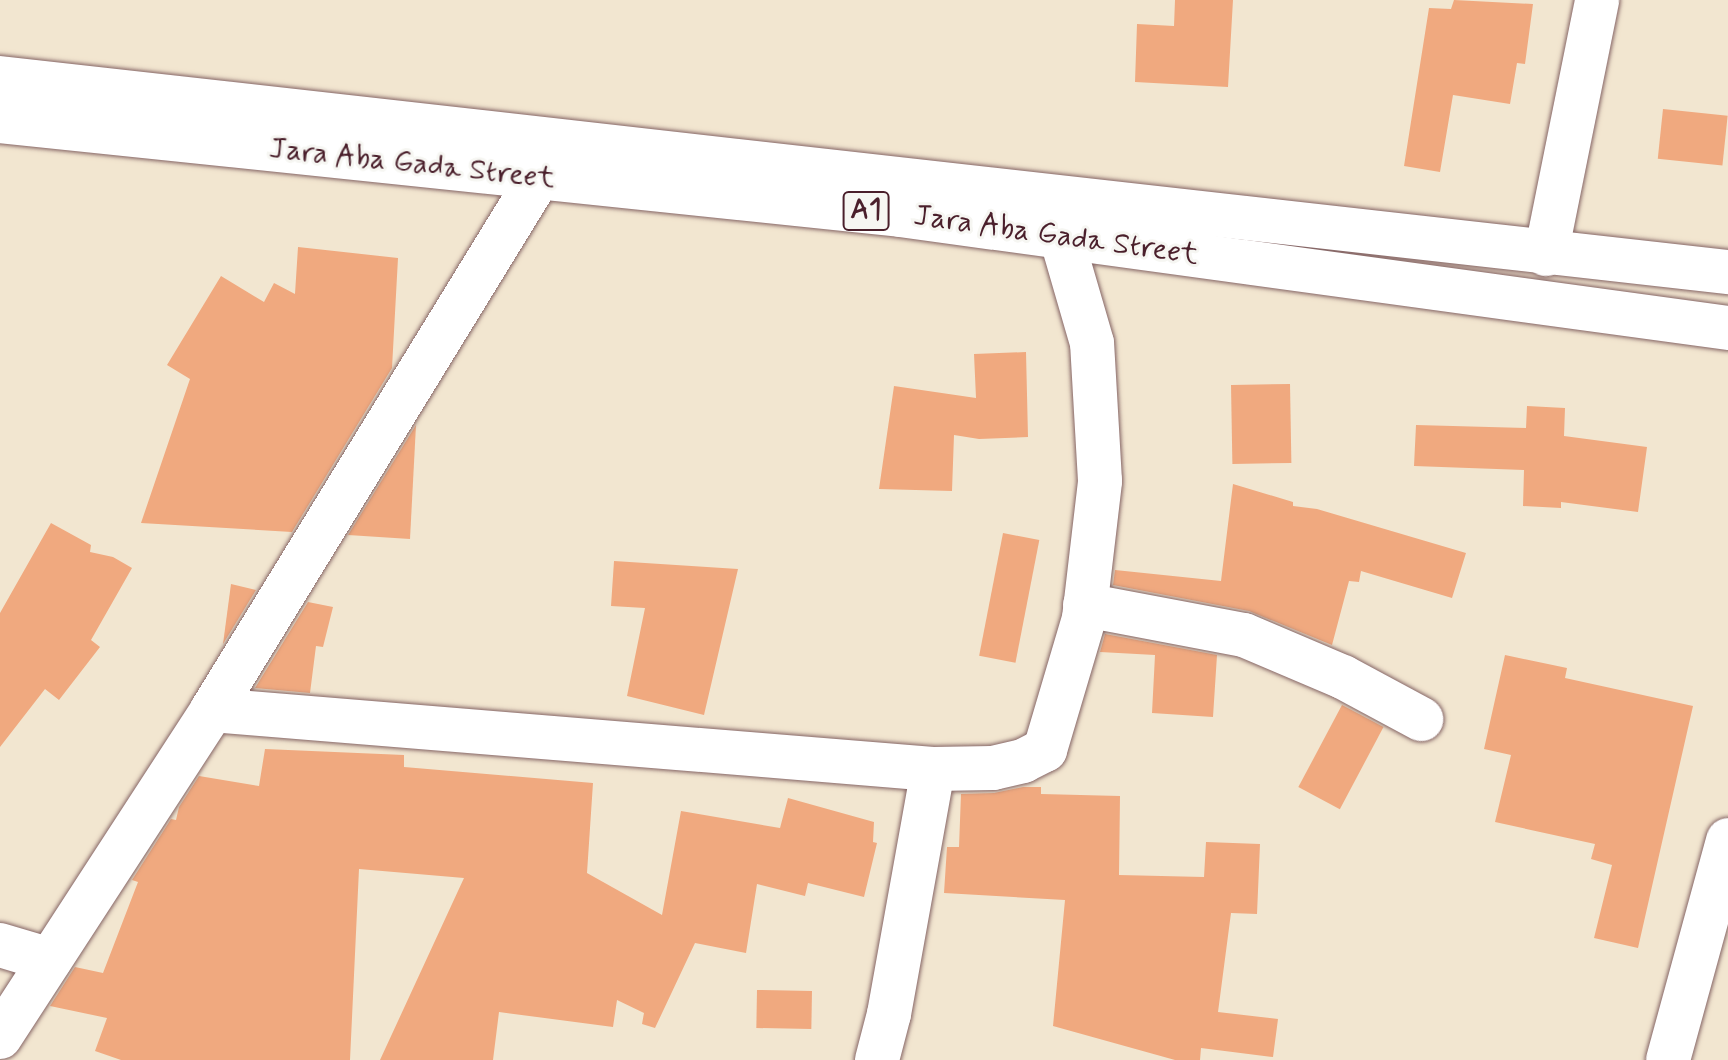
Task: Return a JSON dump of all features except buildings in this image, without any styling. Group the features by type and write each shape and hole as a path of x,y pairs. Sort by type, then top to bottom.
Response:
{"street":[{"path":"1546,254 1597,0"},
{"name":"Jara Aba Gada Street","path":"0,78 1546,254 1728,272"},
{"name":"Jara Aba Gada Street","path":"1,123 900,215 1728,328"},
{"path":"0,1037 212,710 539,177"},
{"path":"212,710 933,769 993,768 1023,761 1045,750 1085,605 1100,481 1092,343 1061,236"},
{"path":"1085,605 1244,635 1343,677 1421,719"},
{"path":"877,1060 889,1014 933,769"},
{"path":"1668,1060 1728,840"},
{"path":"0,945 50,960"}]}
